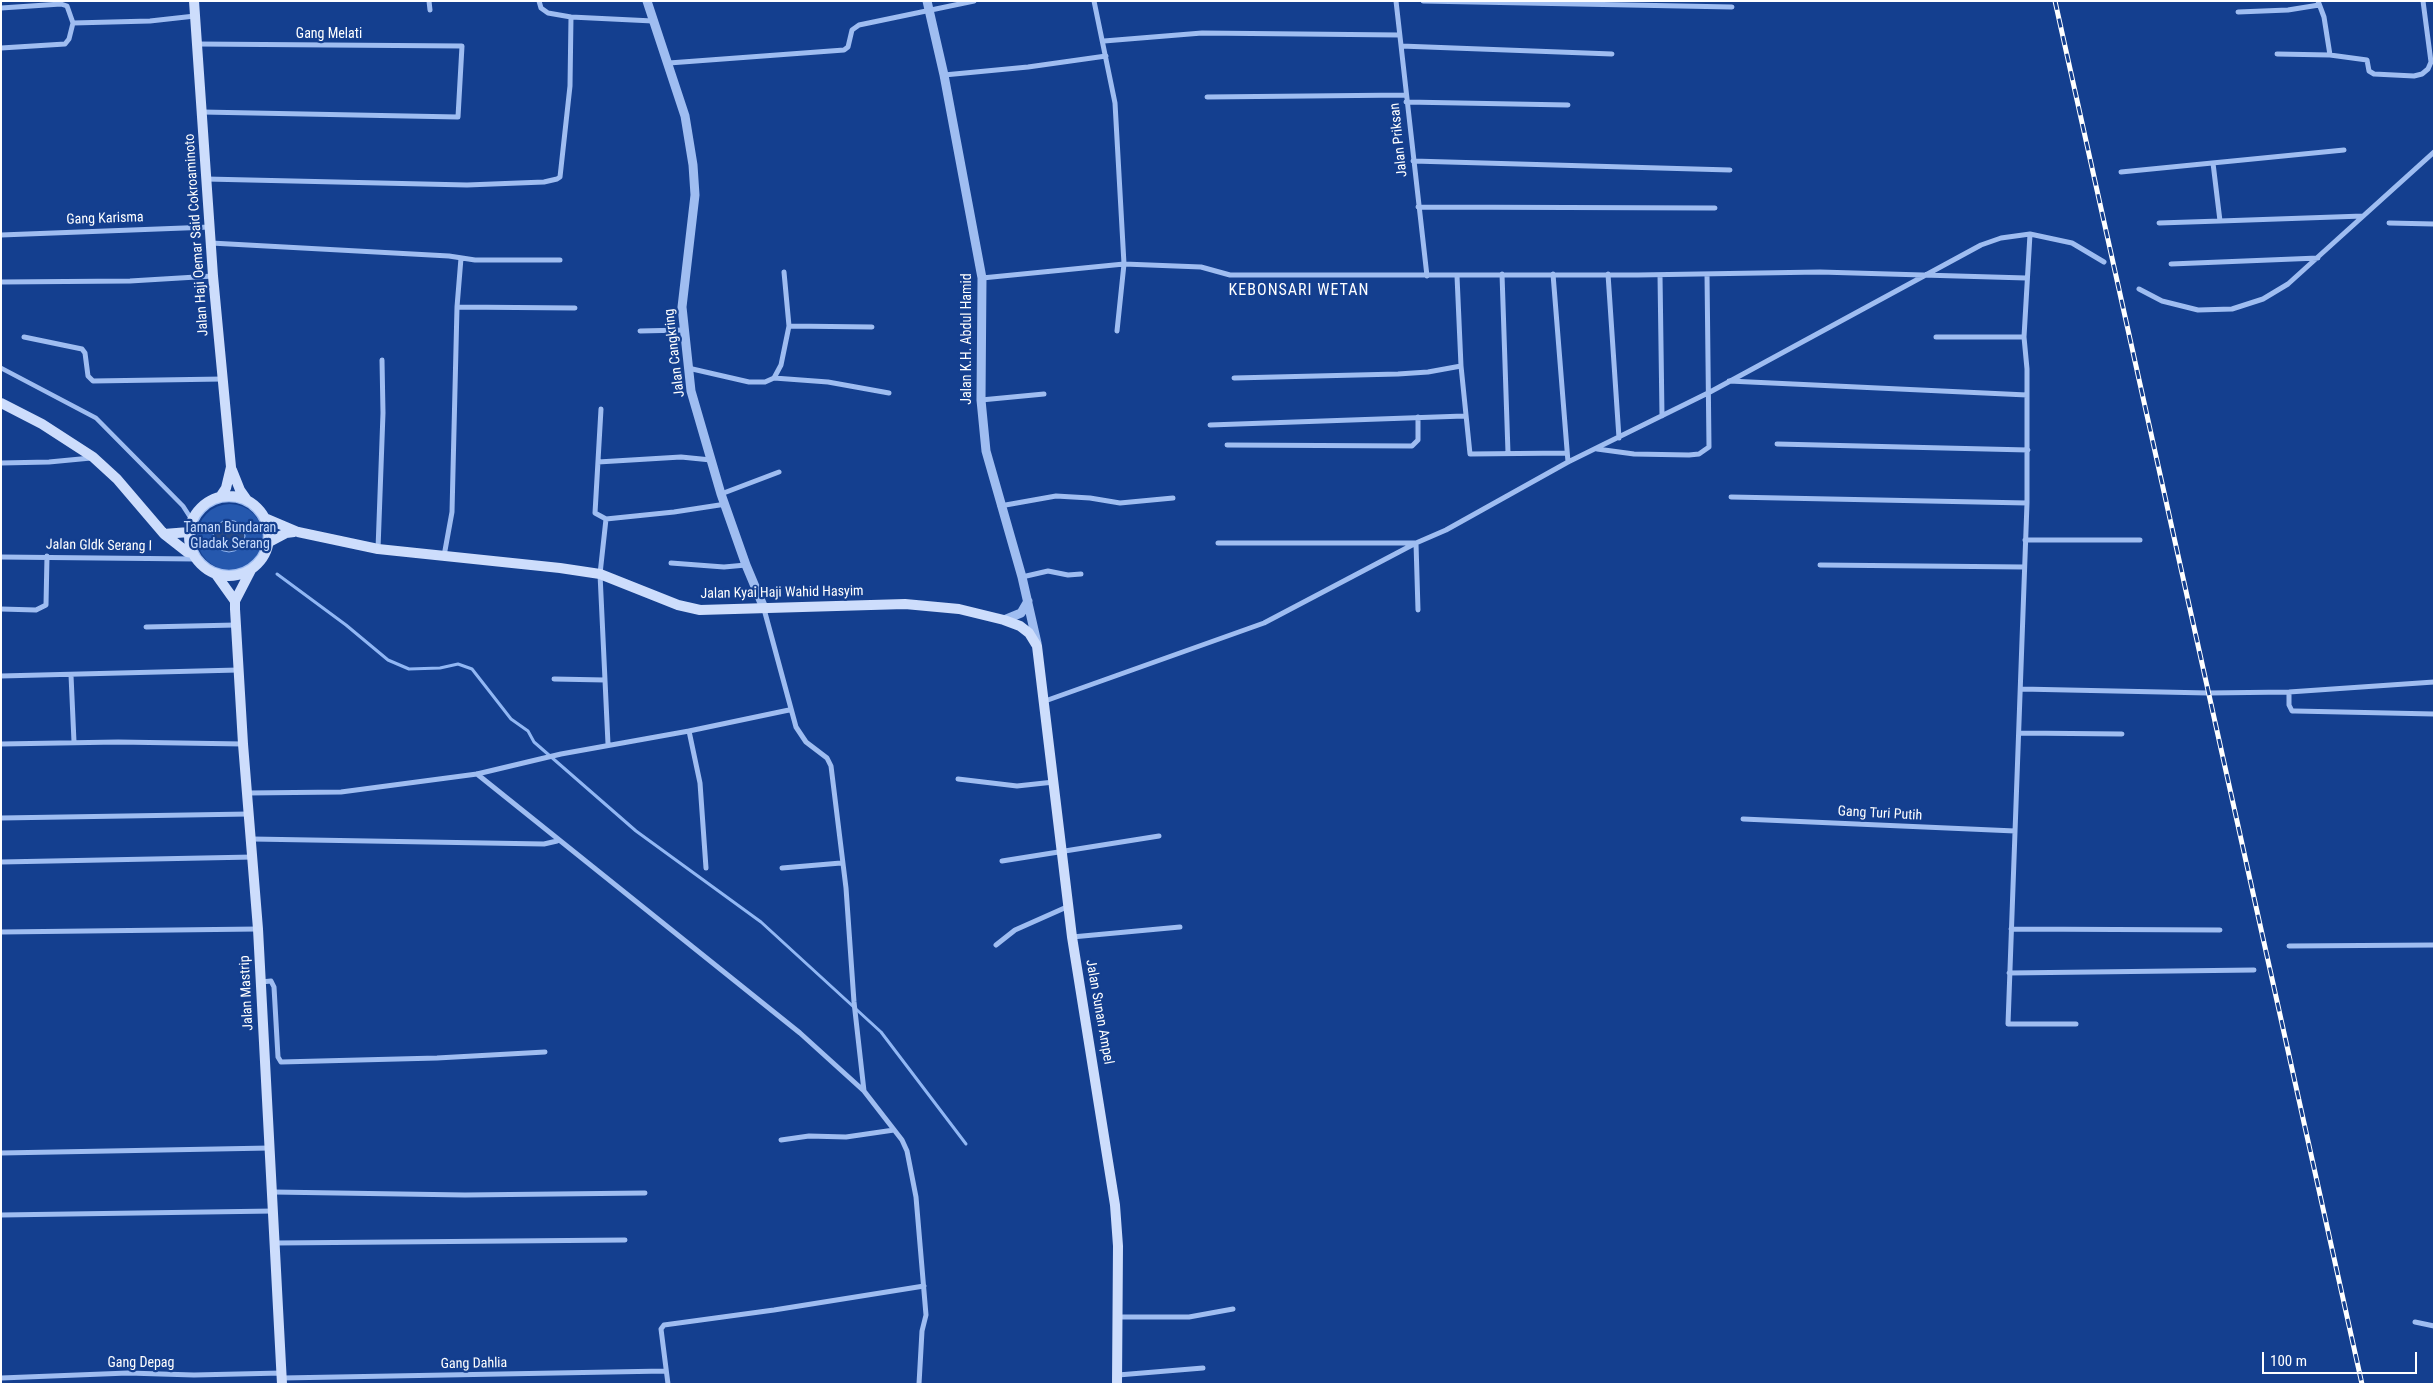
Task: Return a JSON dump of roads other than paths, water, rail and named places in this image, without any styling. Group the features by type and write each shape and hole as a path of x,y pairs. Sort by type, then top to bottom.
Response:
{"main road":[{"name":"Jalan Haji Oemar Said Cokroaminoto","path":"194,1 213,276 231,467"},
{"path":"1,403 42,424 93,457 117,479 164,534 186,552 194,556 204,568 227,576 239,575 251,570"},
{"path":"220,497 226,488 231,467"},
{"path":"231,467 240,490 249,503"},
{"path":"194,556 189,532 192,520 204,506 220,497 234,496 258,507 265,518 269,530 269,542"},
{"name":"Jalan Kyai Haji Wahid Hasyim","path":"265,518 298,532 378,549 600,574 678,605 700,610 905,604 958,609 1004,620 1020,626 1029,633 1037,646"},
{"path":"164,534 189,532"},
{"name":"Jalan Kyai Haji Wahid Hasyim","path":"269,542 286,533 298,532"},
{"name":"Jalan Mastrip","path":"269,542 259,563 251,570 235,601 243,744 258,929 282,1378"},
{"path":"215,573 235,601"},
{"name":"Jalan Sunan Ampel","path":"1037,646 1072,937 1115,1206 1118,1246 1117,1380"}],"street":[{"path":"429,1 430,10"},
{"path":"538,1 541,8 548,13 571,17 653,21"},
{"name":"Jalan Cangkring","path":"647,1 685,116 696,186 682,300 691,391 721,494 746,565 764,608"},
{"path":"669,63 844,50 848,47 855,27 928,6 974,1"},
{"path":"1094,1 1104,41 1115,103 1124,264 1116,331"},
{"name":"Jalan Priksan","path":"1396,1 1427,276"},
{"path":"1423,1 1732,7"},
{"path":"2277,54 2330,56 2367,60 2369,71 2374,74 2414,76 2422,74 2428,69 2431,62 2423,1"},
{"path":"2238,12 2288,10 2319,3 2324,17 2330,56"},
{"path":"1,8 61,4 67,6 74,23 69,39 65,44 1,48"},
{"name":"Jalan K.H. Abdul Hamid","path":"928,6 944,74 982,278 981,400 986,451 1000,506 1022,577 1037,646"},
{"path":"74,23 150,22 195,16"},
{"path":"206,179 467,184 544,182 557,179 560,177 570,86 571,17"},
{"path":"1104,41 1202,33 1399,35"},
{"name":"Gang Melati","path":"196,44 462,46 458,117 202,112"},
{"path":"1401,46 1612,54"},
{"path":"944,74 1028,67 1106,56"},
{"path":"1207,97 1406,95"},
{"path":"1406,102 1568,105"},
{"path":"2121,172 2344,150"},
{"path":"2139,289 2162,301 2198,310 2232,309 2263,299 2288,284 2434,152"},
{"path":"1413,161 1730,170"},
{"path":"2212,163 2220,220"},
{"path":"1418,207 1715,208"},
{"path":"2159,223 2363,216"},
{"path":"2389,223 2434,224"},
{"name":"Gang Karisma","path":"1,234 210,227"},
{"path":"1045,701 1264,623 1416,543 1446,530 1568,462 1710,392 1981,245 2001,238 2030,234 2072,243 2104,262"},
{"path":"2030,234 2024,337 2027,394 2027,503 2008,1024 2076,1024"},
{"path":"211,243 461,258 560,260"},
{"path":"444,556 452,512 457,307 461,258"},
{"path":"2171,264 2318,258"},
{"path":"982,278 1124,264 1201,267 1230,275 1929,274 2026,278"},
{"path":"774,378 782,365 789,326 784,272"},
{"path":"1502,274 1508,453"},
{"path":"1553,274 1568,462"},
{"path":"1608,274 1619,438"},
{"path":"1597,449 1634,454 1689,455 1706,451 1711,442 1707,274"},
{"path":"1660,275 1662,416"},
{"path":"1,282 130,281 213,276"},
{"path":"1457,276 1464,416 1470,454 1567,453"},
{"path":"457,307 575,308"},
{"path":"789,326 872,327"},
{"path":"640,331 684,330"},
{"path":"24,337 82,349 85,353 88,376 93,381 223,379"},
{"path":"1936,337 2024,337"},
{"path":"378,549 383,413 382,360"},
{"path":"1234,378 1398,374 1428,372 1461,366"},
{"path":"1,368 96,418 183,506 192,520"},
{"path":"688,368 749,382 765,382 774,378 828,382 889,393"},
{"path":"1728,381 2027,394"},
{"path":"981,400 1044,394"},
{"path":"601,409 596,513 606,519 726,504"},
{"path":"1210,425 1464,416"},
{"path":"1227,445 1412,446 1418,440 1418,418"},
{"path":"1777,444 2028,450"},
{"path":"1,463 49,462 93,457"},
{"path":"598,462 681,457 711,460"},
{"path":"721,494 779,472"},
{"path":"1000,506 1056,496 1090,498 1120,503 1173,498"},
{"path":"1731,497 2027,503"},
{"path":"226,500 249,503 259,516 264,527 265,539 262,551 255,562 244,569 234,572 212,568 196,552 194,529 198,519 204,510 226,500"},
{"path":"606,519 600,574 608,744"},
{"path":"2025,540 2140,540"},
{"path":"1218,543 1416,543"},
{"path":"1416,543 1418,610"},
{"path":"1,609 36,610 46,606 47,556"},
{"name":"Jalan Gldk Serang I","path":"1,557 194,556"},
{"path":"671,563 724,567 746,565"},
{"path":"1820,564 2024,567"},
{"path":"1022,577 1048,571 1068,575 1081,574"},
{"path":"1004,620 1021,613 1028,600"},
{"path":"764,608 796,727 806,742 827,758 831,766 841,862 846,888 855,1014 864,1091"},
{"path":"146,627 236,625"},
{"path":"1,676 238,670"},
{"path":"72,675 74,742"},
{"path":"554,679 606,680"},
{"path":"2021,689 2208,693 2290,692 2434,682"},
{"path":"2290,692 2289,705 2295,711 2434,714"},
{"path":"248,793 341,792 477,774 608,744 689,731 790,710"},
{"path":"689,731 700,783 706,868"},
{"path":"2020,733 2122,734"},
{"path":"1,744 74,742 243,744"},
{"path":"477,774 557,841 692,945 800,1033 864,1091 894,1130 907,1151 916,1198 926,1315 922,1331 919,1384"},
{"path":"958,779 1017,786 1054,782"},
{"path":"1,818 250,814"},
{"name":"Gang Turi Putih","path":"1743,819 2015,831"},
{"path":"1002,860 1158,836"},
{"path":"252,838 544,844 557,841"},
{"path":"1,862 253,857"},
{"path":"782,868 841,862"},
{"path":"996,945 1015,930 1069,906"},
{"path":"1072,937 1180,927"},
{"path":"1,932 258,929"},
{"path":"2011,929 2220,930"},
{"path":"2289,946 2434,945"},
{"path":"2009,973 2254,970"},
{"path":"260,982 271,982 274,987 278,1057 281,1062 437,1058 545,1052"},
{"path":"265,1058 278,1057"},
{"path":"781,1140 809,1136 846,1136 894,1130"},
{"path":"1,1153 270,1148"},
{"path":"273,1192 465,1195 645,1193"},
{"path":"1,1215 274,1211"},
{"path":"276,1243 625,1240"},
{"path":"668,1384 661,1329 664,1325 924,1286"},
{"path":"1116,1317 1189,1317 1233,1309"},
{"path":"2416,1322 2434,1326"},
{"path":"1117,1380 1203,1368"},
{"name":"Gang Dahlia","path":"282,1378 665,1370"},
{"name":"Gang Depag","path":"1,1378 11,1381 128,1373 282,1378"}],"waterway":[{"path":"277,574 346,625 388,660 409,669 440,668 458,664 472,669 511,719 528,731 534,742 636,831 761,922 881,1032 966,1144"}],"railway":[{"path":"2055,1 2362,1384"}],"district":[{"name":"KEBONSARI WETAN","path":"1299,291"}],"park label":[{"name":"Taman Bundaran Gladak Serang","path":"230,536"}]}
